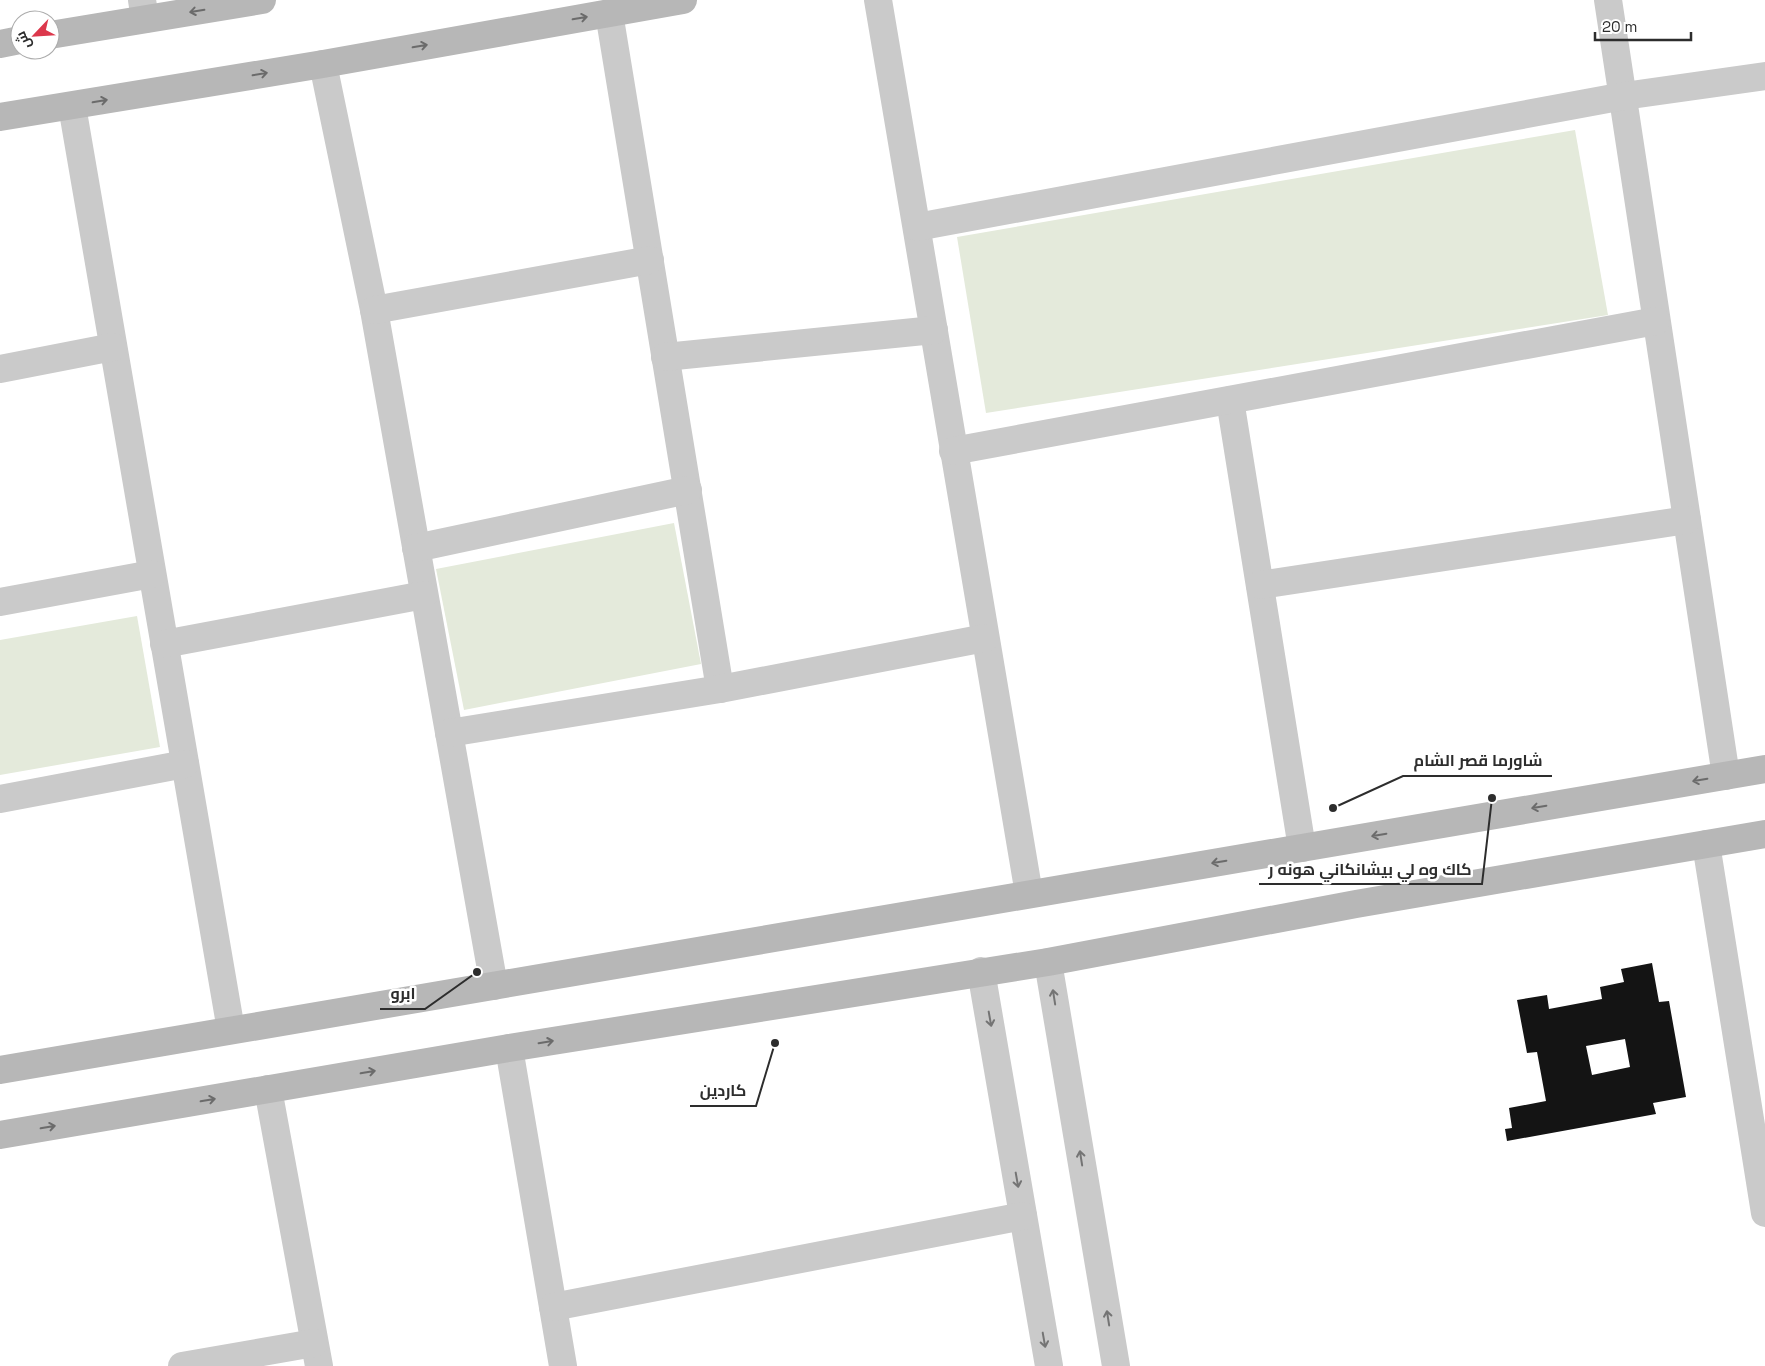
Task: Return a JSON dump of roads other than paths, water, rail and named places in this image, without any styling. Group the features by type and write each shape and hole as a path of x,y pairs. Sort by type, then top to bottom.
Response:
{"street":[{"path":"60,32 144,10 262,0"},
{"path":"0,117 323,64 683,0"},
{"path":"878,0 1029,894"},
{"path":"1608,0 1726,776"},
{"path":"609,13 720,689"},
{"path":"323,64 374,310 494,986"},
{"path":"917,227 1624,96 1765,76"},
{"path":"72,106 231,1030"},
{"path":"374,310 650,260"},
{"path":"953,452 1656,321"},
{"path":"665,357 934,330"},
{"path":"0,369 113,347"},
{"path":"1230,400 1302,848"},
{"path":"416,548 688,490"},
{"path":"1260,586 1687,520"},
{"path":"0,602 152,574"},
{"path":"164,644 424,595"},
{"path":"449,733 720,689 985,638"},
{"path":"0,799 185,764"},
{"path":"0,1070 1765,769"},
{"path":"0,1135 509,1048 981,971 1048,962 1356,904 1765,834"},
{"path":"1706,844 1765,1213"},
{"path":"1048,962 1116,1366"},
{"path":"981,971 1049,1366"},
{"path":"509,1048 563,1366"},
{"path":"182,1366 317,1354 268,1089"},
{"path":"553,1307 1023,1216"}],"place":[{"name":"كاك وه لي بيشانكاني هونه ر","path":"1492,798"},
{"name":"شاورما قصر الشام","path":"1333,808"},
{"name":"ابرو","path":"477,972"},
{"name":"كاردين","path":"775,1043"}]}
